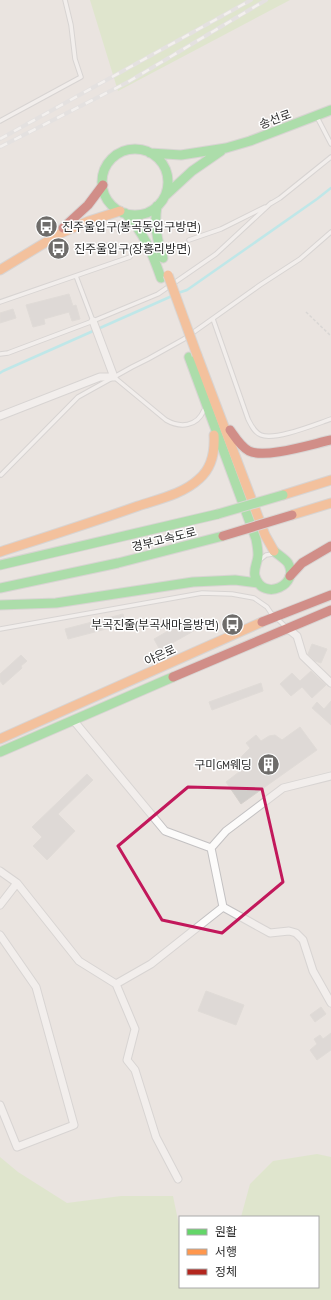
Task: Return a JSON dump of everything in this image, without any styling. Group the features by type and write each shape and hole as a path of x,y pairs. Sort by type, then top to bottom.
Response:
{"main road":[{"name":"송선로","path":"226,148 250,142 317,117 331,110"},
{"path":"150,153 181,156 226,148"},
{"path":"0,270 70,228 122,212 133,215 150,211 157,206 166,195 198,164 226,148"},
{"path":"165,277 140,229 108,200 104,192 103,185 104,174 107,166 112,159 119,154 133,149 144,150 161,162 166,171 168,185 166,195"},
{"path":"42,244 80,214 103,185"},
{"path":"157,206 155,232 165,277 193,356 206,406 256,539 258,556 254,573 258,583"},
{"path":"193,356 220,414 265,535 274,550 288,564 290,576"},
{"path":"220,414 232,434 242,445 254,453 272,452 331,440"},
{"path":"0,552 134,508 191,486 208,471 211,465 215,443 214,427"},
{"name":"경부고속도로","path":"0,565 218,514 331,480"},
{"name":"경부고속도로","path":"0,588 118,562 223,536 331,503"},
{"path":"0,605 63,602 124,591 194,581 235,579 258,583 266,589 276,589 285,584 302,563 331,546"},
{"name":"야은로","path":"0,739 275,617 331,595"},
{"name":"야은로","path":"0,752 331,610"}],"street":[{"path":"0,416 100,377 114,377 93,320"},
{"path":"287,628 297,636 303,656 331,683"},
{"path":"74,721 165,831 210,848"},
{"path":"210,848 226,831 282,788 331,775"},
{"path":"210,848 223,907 270,933 289,931 296,932 302,940 313,971 331,1003"},
{"path":"0,871 17,883 80,961 116,984 135,1029 126,1060 135,1070 156,1137 178,1179"},
{"path":"0,905 17,883"},
{"path":"116,984 151,964 223,907"},
{"path":"0,935 36,987 74,1125 18,1147 0,1105"}],"lane":[{"path":"0,121 81,77 75,59 71,25 65,0"},
{"path":"317,117 331,144"},
{"path":"189,240 221,229 280,198 331,157"},
{"path":"0,354 8,353 158,294 216,254 271,203"},
{"path":"1,475 78,397 184,340 254,289 300,259 331,232"},
{"path":"0,302 130,257"},
{"path":"76,276 93,320"},
{"path":"213,319 248,418 257,433 262,436 277,437 331,419"},
{"path":"114,377 166,420 175,424 186,425 195,422 203,414 206,406"},
{"path":"257,563 262,558 269,555 280,556"},
{"path":"0,629 202,593 232,594 254,598 267,607 287,628"}],"path":[{"path":"306,312 331,336"}],"highlighted area":[{"path":"188,787 262,789 283,882 222,933 162,920 118,846"}],"green space":[{"path":"90,0 290,0 118,91"},
{"path":"317,1154 331,1157 331,1300 0,1300 0,1157 18,1172 67,1203 121,1196 173,1196 179,1225 179,1288 319,1288 319,1216 241,1216 250,1184 273,1161"}],"building":[{"path":"69,294 73,306 76,305 80,319 72,321 69,312 44,319 45,324 33,327 26,305"},
{"path":"13,309 16,318 0,323 0,313"},
{"path":"123,614 125,624 68,639 65,629"},
{"path":"191,618 197,629 160,650 154,639"},
{"path":"312,644 327,649 321,663 315,661 308,654"},
{"path":"21,655 27,661 21,666 22,668 3,685 0,681 0,674"},
{"path":"311,671 326,685 312,698 302,687 291,696 280,684 292,673 300,681"},
{"path":"261,683 263,691 212,710 209,702"},
{"path":"331,701 331,725 312,708 317,702 324,709"},
{"name":"구미GM웨딩","path":"300,727 317,750 241,804 226,782 239,772 242,756 250,748 246,743 256,735 261,741 269,736 275,735 282,740"},
{"path":"87,774 93,780 58,814 75,831 47,860 33,846 42,837 32,827"},
{"path":"206,991 244,1005 236,1025 198,1011"},
{"path":"321,1007 326,1014 315,1022 310,1015"},
{"path":"331,1033 331,1050 317,1060 310,1050 317,1044 314,1039 320,1035 323,1039"}],"waterway":[{"path":"178,293 187,290 331,188"},
{"path":"0,373 172,296"}],"railway":[{"path":"0,139 251,0"},
{"path":"0,147 128,82 266,0"}],"traffic: fast":[{"path":"150,153 181,155 226,148 250,141 331,110"},
{"path":"135,149 148,152 158,159 165,169 168,182 165,195 158,205 148,212 135,215 122,212 112,205 105,195 102,182 105,169 112,159 122,152 135,149"},
{"path":"166,195 192,171 221,151"},
{"path":"157,206 157,232 163,258"},
{"path":"125,213 132,220 147,243 161,278"},
{"path":"189,357 256,539 258,555 255,576 259,584 265,588 279,588 289,578 291,571 288,563 274,551"},
{"path":"218,514 283,495"},
{"path":"0,565 218,514"},
{"path":"0,588 118,563 223,536"},
{"path":"0,605 56,603 193,582 235,580 258,583"},
{"path":"0,752 173,677"}],"traffic: slow":[{"path":"0,270 61,233 89,221 120,211"},
{"path":"168,275 197,355"},
{"path":"197,355 265,535 274,551"},
{"path":"0,552 87,524 186,489 199,479 210,465 214,448 214,435"},
{"path":"283,495 331,480"},
{"path":"292,515 331,503"},
{"path":"0,739 262,622"}],"traffic: jam":[{"path":"63,228 88,205 103,185"},
{"path":"230,430 243,447 256,453 277,452 331,440"},
{"path":"223,536 292,515"},
{"path":"290,576 302,563 331,546"},
{"path":"262,622 331,595"},
{"path":"173,677 331,610"}],"place":[{"name":"진주울입구(봉곡동입구방면)","path":"47,226"},
{"name":"진주울입구(장흥리방면)","path":"58,248"},
{"name":"부곡진줄(부곡새마을방면)","path":"233,624"},
{"name":"구미GM웨딩","path":"268,764"}]}
